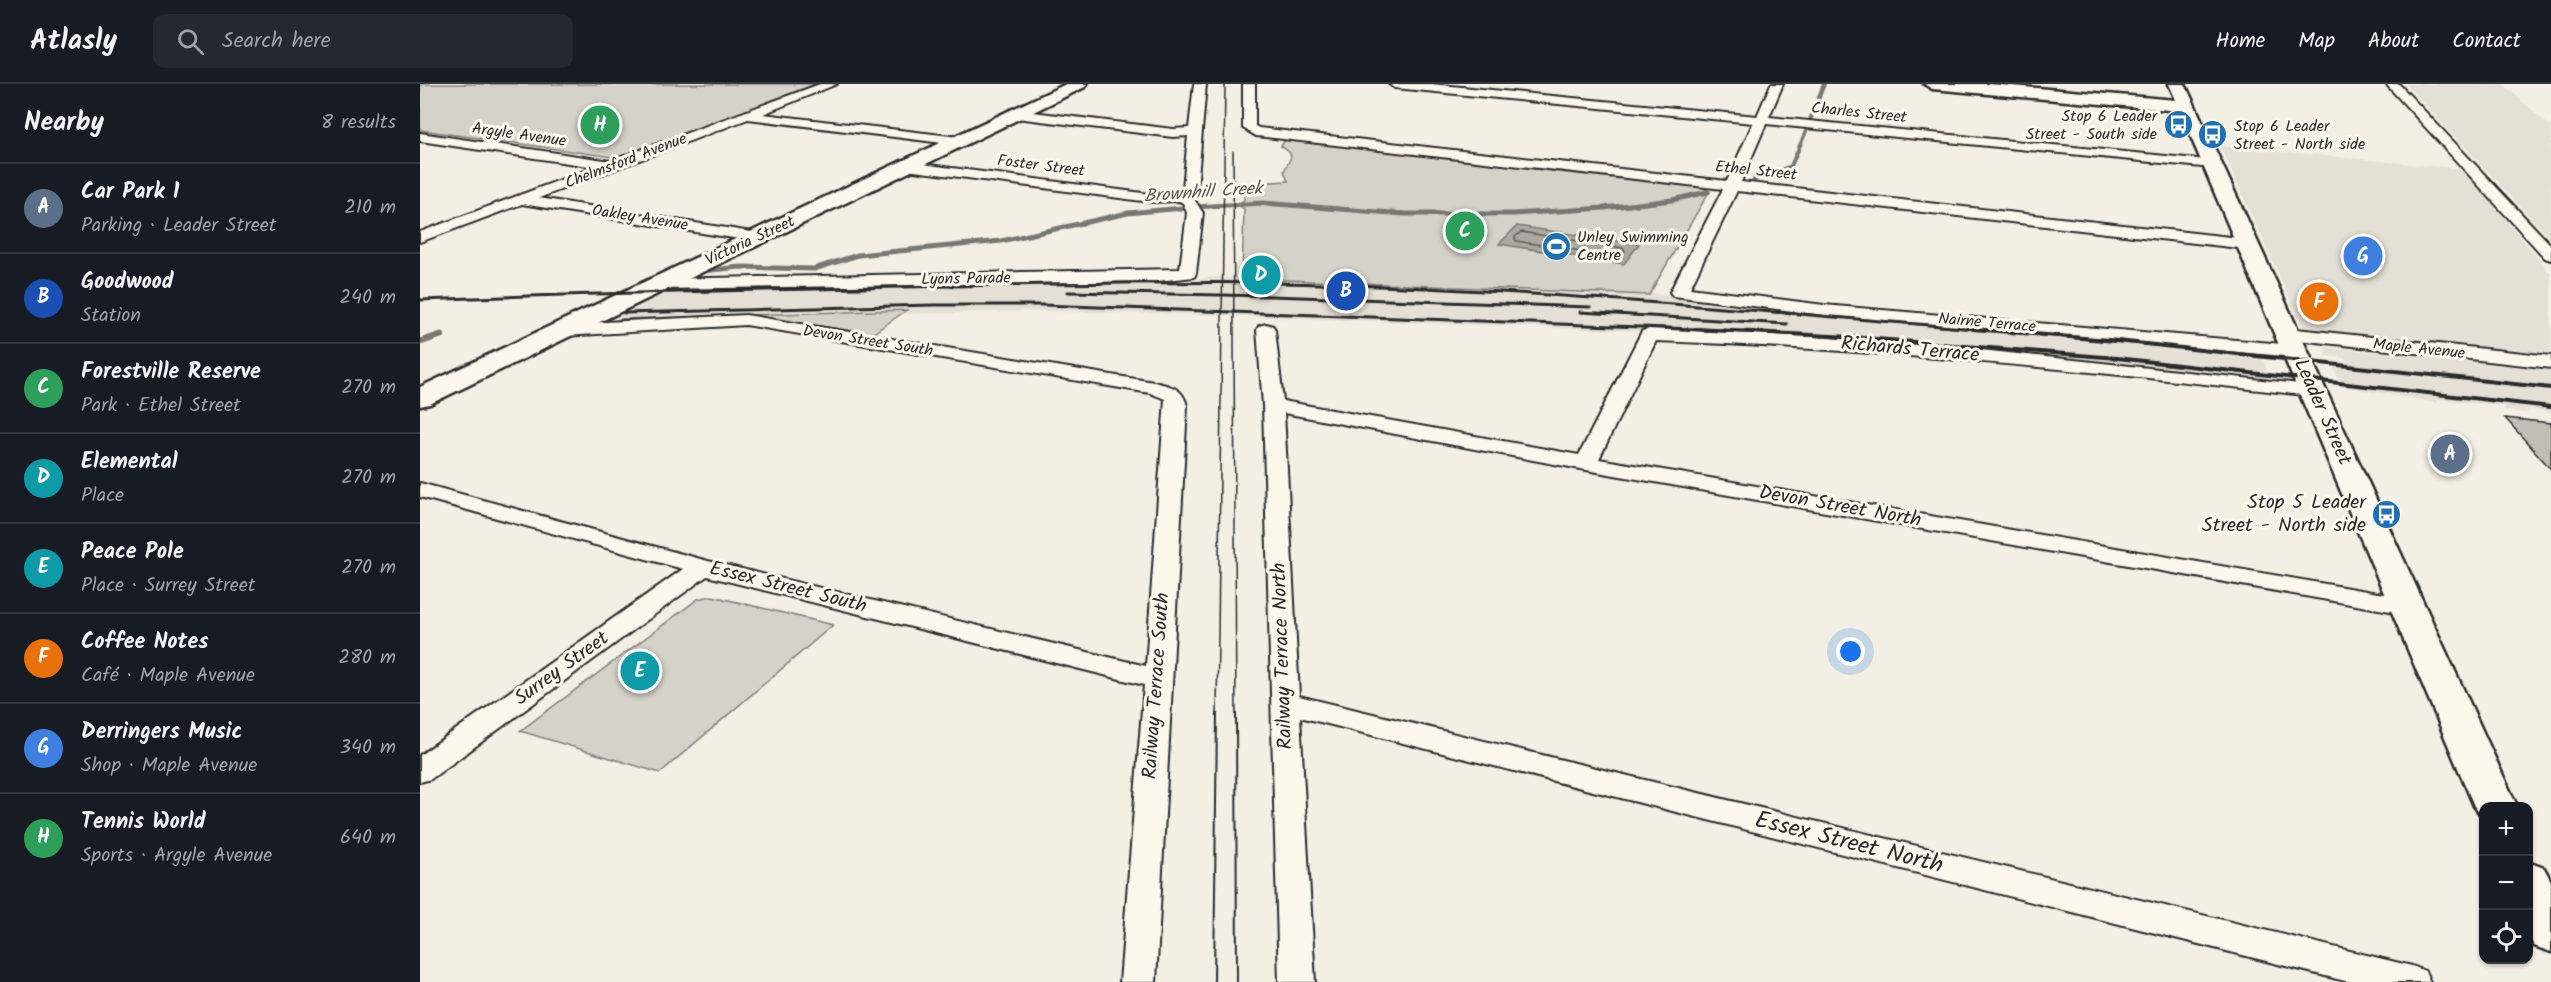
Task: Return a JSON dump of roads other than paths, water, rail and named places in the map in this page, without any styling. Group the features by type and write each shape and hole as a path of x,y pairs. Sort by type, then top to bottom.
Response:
{"main road":[{"name":"Victoria Street","path":"420,398 1079,84"},
{"path":"1932,84 2187,106"},
{"name":"Leader Street","path":"2177,84 2494,802"},
{"path":"2533,890 2551,932"}],"street":[{"name":"Chelmsford Avenue","path":"420,237 831,84"},
{"path":"1184,202 1190,189 1200,84"},
{"name":"Ethel Street","path":"1249,84 1249,128 1261,133 2248,244"},
{"name":"Charles Street","path":"1395,84 2212,164"},
{"path":"1732,186 1777,84"},
{"path":"2392,84 2551,255"},
{"path":"1016,114 1173,133 1197,132"},
{"path":"746,115 959,141"},
{"name":"Argyle Avenue","path":"420,137 614,165"},
{"path":"420,146 440,140"},
{"name":"Foster Street","path":"906,166 1184,202"},
{"name":"Nairne Terrace","path":"1732,186 1678,292 1824,310 2291,342"},
{"name":"Oakley Avenue","path":"523,200 758,237"},
{"name":"Lyons Parade","path":"660,284 1158,276 1188,273 1184,202"},
{"name":"Devon Street South","path":"564,330 746,320 1170,393"},
{"name":"Railway Terrace North","path":"1266,330 1273,405 1297,982"},
{"name":"Richards Terrace","path":"1586,463 1649,335 1743,338 1892,348 2312,390"},
{"name":"Maple Avenue","path":"2291,342 2551,362"},
{"name":"Railway Terrace South","path":"1137,982 1177,405 1176,398 1170,393"},
{"name":"Devon Street North","path":"1273,405 1586,463 2407,606"},
{"name":"Essex Street South","path":"420,490 703,567 1158,679"},
{"name":"Surrey Street","path":"420,771 703,567"},
{"name":"Essex Street North","path":"1285,703 2412,982"}],"water":[{"path":"1517,226 1639,244 1624,264 1499,244"}],"waterway":[{"name":"Brownhill Creek","path":"1810,120 1824,84"},
{"name":"Brownhill Creek","path":"1754,180 1791,166 1807,129"},
{"name":"Brownhill Creek","path":"703,271 740,267 814,269 858,255 1001,241 1128,213 1194,207 1263,203 1404,214 1514,214 1604,208 1672,200 1707,192"},
{"name":"Brownhill Creek","path":"1700,194 1709,192"},
{"name":"Brownhill Creek","path":"420,342 441,335"}],"tram line":[{"path":"1217,715 1225,84"},
{"path":"1233,151 1236,715"},
{"path":"1214,982 1217,714"},
{"path":"1236,714 1237,982"}],"railway":[{"path":"420,300 902,287 1274,283 1453,289 1991,330"},
{"path":"1068,292 1271,296 1590,307"},
{"path":"624,313 933,305 1043,305 1724,330"},
{"path":"1580,312 1787,324"},
{"path":"1695,329 1851,337 2117,358 2551,407"},
{"path":"1973,329 2109,340 2551,388"}],"place":[{"name":"Tennis World","path":"600,125"},
{"name":"Stop 6 Leader Street - South side","path":"2178,125"},
{"name":"Stop 6 Leader Street - North side","path":"2213,135"},
{"name":"Forestville Reserve","path":"1465,231"},
{"name":"Unley Swimming Centre","path":"1556,246"},
{"name":"Derringers Music","path":"2363,256"},
{"name":"Elemental","path":"1261,275"},
{"name":"Goodwood","path":"1346,291"},
{"name":"Coffee Notes","path":"2319,302"},
{"name":"Car Park 1","path":"2450,454"},
{"name":"Stop 5 Leader Street - North side","path":"2387,515"},
{"name":"Peace Pole","path":"640,671"}]}
